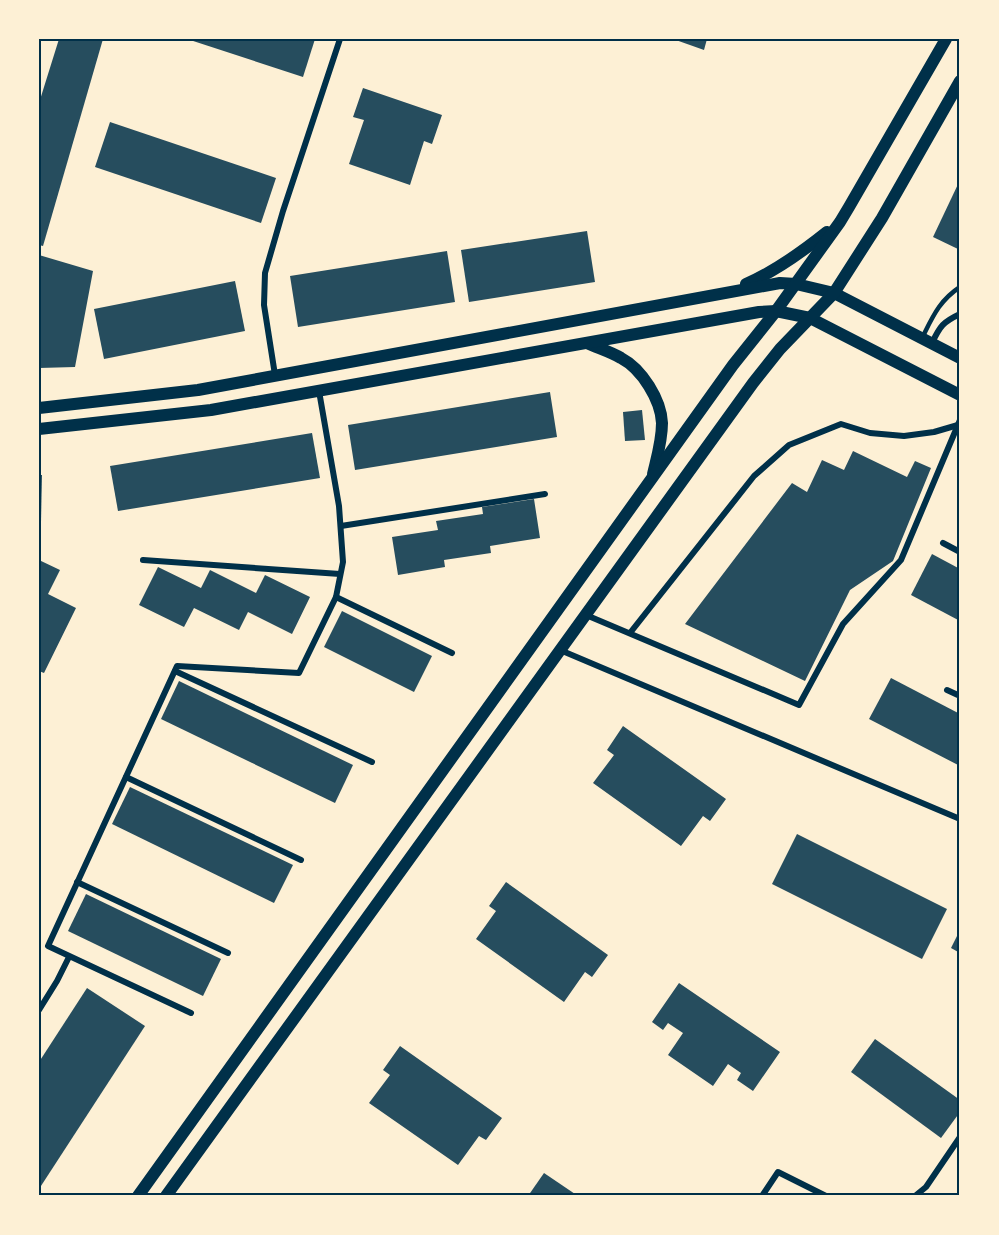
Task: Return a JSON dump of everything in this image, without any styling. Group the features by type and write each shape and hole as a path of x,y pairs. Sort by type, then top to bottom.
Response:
{"main road":[{"path":"138,1196 733,365 776,311 840,222 946,39"},
{"path":"166,1196 753,383 780,349 834,292 882,218 960,81"},
{"path":"724,293 763,277 788,262 840,222"},
{"path":"39,408 198,390 780,283 834,292 960,358"},
{"path":"39,429 212,410 751,313 776,311 810,318 960,395"},
{"path":"586,342 623,358 644,377 656,398 662,421 660,446 651,481"},
{"path":"276,376 280,397"}],"street":[{"path":"276,376 264,305 265,273 340,39"},
{"path":"927,340 946,321 960,314"},
{"path":"191,1013 48,946 177,666 299,673 336,597 343,562 341,526 318,391"},
{"path":"586,615 799,705 843,624 901,561 959,423"},
{"path":"630,633 754,476 789,445 841,424 870,433 904,436 934,432 959,423"},
{"path":"341,526 545,494"},
{"path":"943,543 960,552"},
{"path":"144,560 340,574"},
{"path":"336,597 452,652"},
{"path":"560,650 960,819"},
{"path":"175,671 372,762"},
{"path":"947,690 960,696"},
{"path":"126,777 301,860"},
{"path":"77,882 228,953"},
{"path":"39,1010 69,957"},
{"path":"915,1196 926,1187 960,1137"},
{"path":"762,1196 778,1172 826,1196"}],"lane":[{"path":"927,340 939,306 960,287"}],"building":[{"path":"59,39 103,39 43,246 39,245 39,103"},
{"path":"187,39 315,39 303,77"},
{"path":"673,39 707,39 704,50"},
{"path":"363,88 442,115 432,144 424,141 410,185 349,164 364,120 353,117"},
{"path":"110,122 276,178 261,223 95,167"},
{"path":"960,180 960,250 933,237"},
{"path":"587,231 595,282 469,302 461,250"},
{"path":"447,251 455,302 298,327 290,276"},
{"path":"39,255 93,271 75,367 39,368"},
{"path":"235,281 245,331 104,359 94,309"},
{"path":"550,392 557,437 355,470 348,425"},
{"path":"642,410 645,440 625,441 623,412"},
{"path":"312,433 320,478 118,511 110,466"},
{"path":"853,451 907,477 915,461 931,468 893,561 850,590 805,681 685,624 792,483 807,492 822,460 844,470"},
{"path":"39,475 42,475 41,522 39,522"},
{"path":"534,499 540,538 490,546 491,553 444,560 445,567 398,575 392,537 438,530 436,521 483,514 482,507"},
{"path":"932,554 960,569 960,621 911,595"},
{"path":"39,560 60,570 48,594 76,608 44,673 39,671"},
{"path":"158,567 201,588 210,570 256,593 265,575 310,597 292,634 248,612 239,630 194,608 184,627 139,605"},
{"path":"342,611 432,656 414,692 324,647"},
{"path":"891,678 960,714 960,766 869,719"},
{"path":"179,681 353,765 335,803 161,719"},
{"path":"623,726 726,799 710,821 703,816 681,846 593,783 614,755 607,750"},
{"path":"130,787 293,865 274,903 112,824"},
{"path":"797,834 947,909 922,959 772,884"},
{"path":"506,882 608,955 592,977 585,972 564,1002 476,939 496,911 489,906"},
{"path":"86,894 221,959 203,996 68,931"},
{"path":"960,930 960,953 951,948"},
{"path":"679,983 780,1052 753,1091 737,1080 741,1073 728,1064 713,1086 668,1055 683,1033 668,1023 663,1030 652,1022"},
{"path":"87,988 145,1026 39,1189 39,1062"},
{"path":"875,1039 960,1100 960,1112 941,1138 851,1072"},
{"path":"400,1046 502,1118 486,1140 479,1136 458,1165 369,1103 390,1075 383,1070"},
{"path":"544,1173 578,1196 528,1196"}]}
